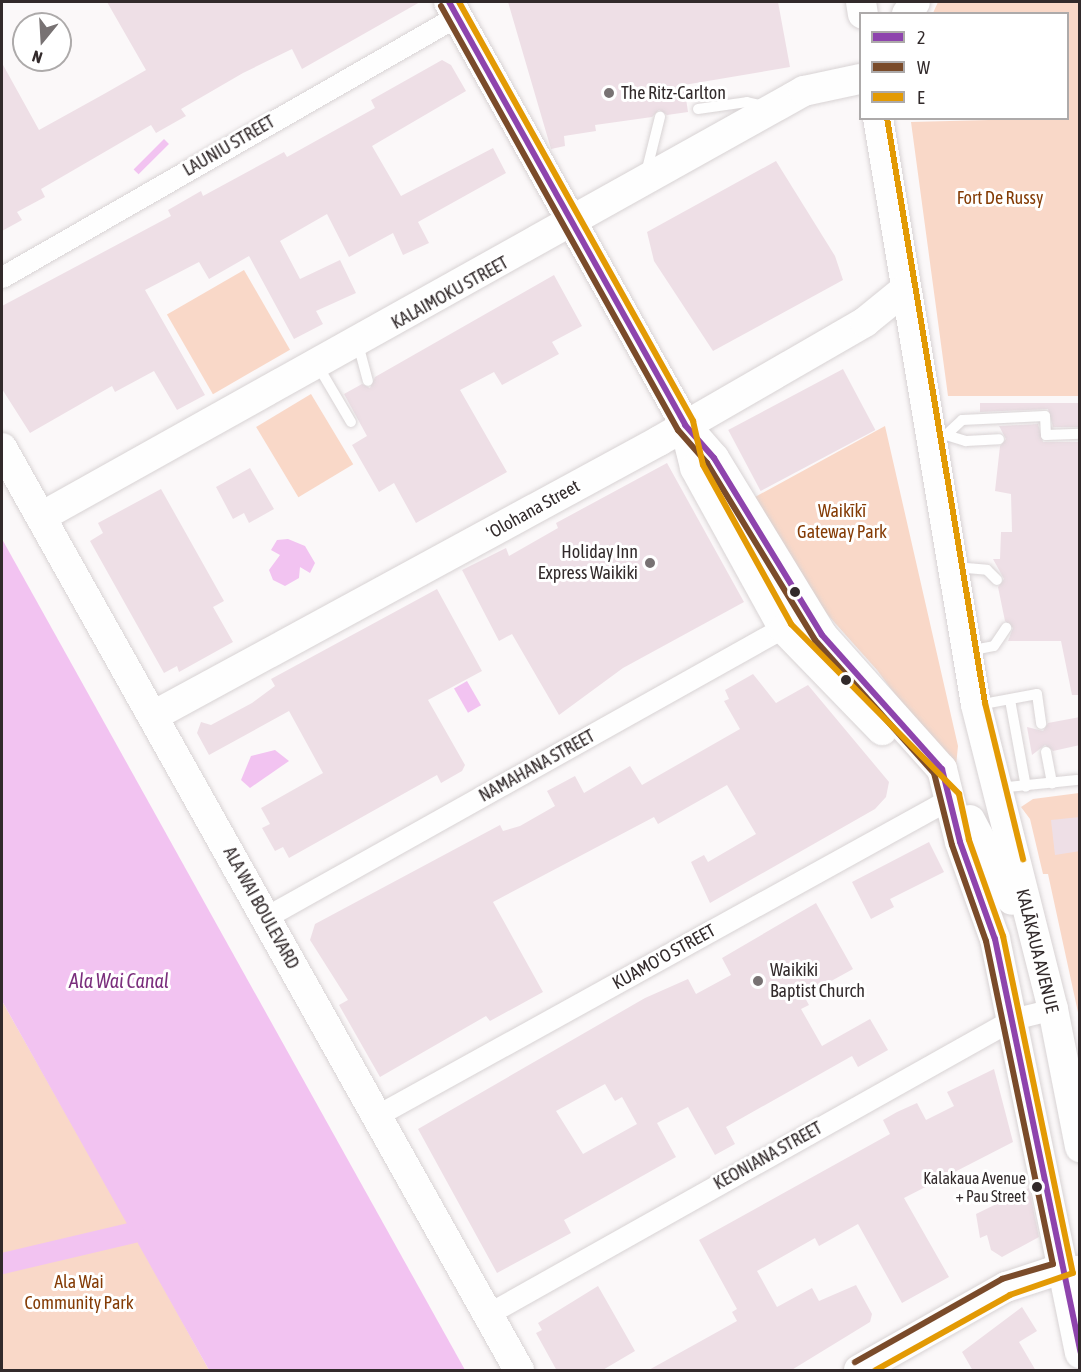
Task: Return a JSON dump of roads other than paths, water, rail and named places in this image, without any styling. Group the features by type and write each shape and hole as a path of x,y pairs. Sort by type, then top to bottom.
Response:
{"main road":[{"path":"453,9 685,425 695,468 795,621 942,769 1013,1019 1072,1271 1080,1353"},
{"name":"KALAIMOKU STREET","path":"41,518 574,224 804,92 859,79"},
{"name":"KALĀKAUA AVENUE","path":"878,120 903,291 938,436 952,567 976,705 994,788 1053,1009 1080,1147"},
{"name":"ʻOlohana Street","path":"155,715 685,425 866,322 903,291"},
{"name":"ALA WAI BOULEVARD","path":"2,448 155,715 519,1371"},
{"path":"951,798 968,817 1032,928"},
{"path":"859,1371 1006,1287 1072,1271"}],"street":[{"name":"LAUNIU STREET","path":"2,277 453,9"},
{"name":"NAMAHANA STREET","path":"266,917 795,621"},
{"name":"KUAMO'O STREET","path":"376,1116 951,798"},
{"name":"KEONIANA STREET","path":"488,1314 1013,1019 1053,1009"}],"lane":[{"path":"698,109 747,102 777,109"},
{"path":"642,185 664,127 660,117"},
{"path":"358,344 368,381"},
{"path":"318,366 351,422"},
{"path":"938,436 962,420 1045,416 1046,435 1080,434"},
{"path":"938,436 966,441 999,439"},
{"path":"952,567 987,570 997,580"},
{"path":"966,651 994,646 1006,628"},
{"path":"976,705 1037,694 1041,724"},
{"path":"1010,700 1026,787"},
{"path":"1046,752 1052,783"},
{"path":"994,788 1026,787 1077,780"}],"water":[{"path":"164,139 169,144 139,174 134,169"},
{"name":"Ala Wai Canal","path":"2,539 465,1370 209,1370 2,1001"},
{"path":"288,539 305,546 315,563 310,573 300,567 299,578 285,586 273,580 269,570 280,555 271,550 277,540"},
{"path":"467,681 481,705 468,713 454,688"},
{"path":"275,750 289,761 250,788 241,780 251,756"}],"waterway":[{"path":"2,1263 133,1232"}],"place":[{"name":"The Ritz-Carlton","path":"609,93"},
{"name":"Holiday Inn Express Waikiki","path":"650,563"},
{"name":"Waikiki Baptist Church","path":"758,981"},
{"name":"Kalakaua Avenue + Pau Street","path":"1037,1187"}],"park label":[{"name":"Fort De Russy","path":"1000,198"},
{"name":"Waikīkī Gateway Park","path":"842,522"},
{"name":"Ala Wai Community Park","path":"79,1293"}]}
